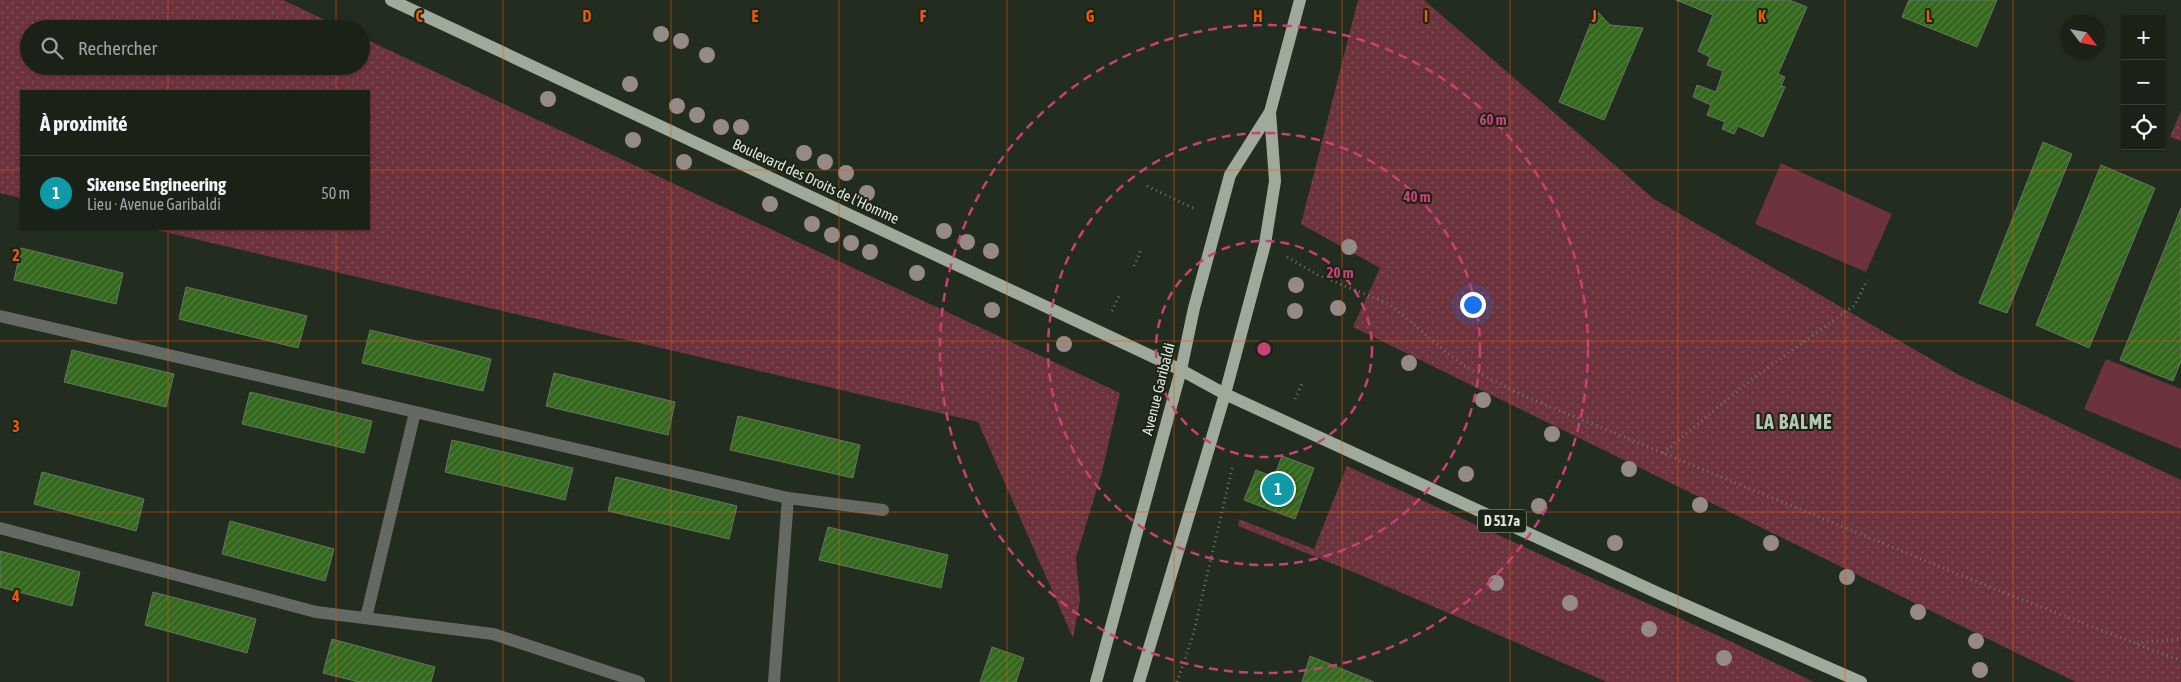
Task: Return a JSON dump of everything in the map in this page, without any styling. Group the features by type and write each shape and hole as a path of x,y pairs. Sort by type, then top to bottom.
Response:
{"main road":[{"name":"Boulevard des Droits de l'Homme","path":"391,0 1182,370 1225,394"},
{"name":"Avenue Garibaldi","path":"1096,682 1182,370 1194,308 1230,175 1270,112 1300,0"},
{"name":"Avenue Garibaldi","path":"1139,682 1225,394 1265,244 1275,181 1270,112"},
{"name":"D 517a","path":"1225,394 1650,590 1861,682"}],"street":[{"path":"0,316 788,498 883,510"},
{"path":"366,618 416,412"},
{"path":"774,682 788,498"},
{"path":"0,528 316,612 493,634 639,682"}],"path":[{"path":"1147,186 1200,212"},
{"path":"1265,244 1318,275 1389,304 1461,364 1524,396 1987,586 2181,661"},
{"path":"1134,266 1141,250"},
{"path":"1663,454 1751,380 1855,305 1867,280"},
{"path":"1108,319 1120,294"},
{"path":"1292,406 1303,381"},
{"path":"1177,682 1192,635 1235,456"},
{"path":"2134,643 2181,639"}],"shaded area":[{"path":"0,0 283,0 325,20 20,20 20,75 370,75 370,41 1120,393 1102,472 1076,558 1080,600 1073,638 978,422 156,230 370,230 370,90 20,90 20,198 0,193"},
{"path":"1358,0 1424,0 1654,199 1957,374 2181,480 2181,682 2076,682 1353,327 1380,268 1301,224"},
{"path":"2181,111 2181,141 2170,137"},
{"path":"1781,163 1892,214 1866,272 1755,224"},
{"path":"2106,359 2181,389 2181,449 2084,409"},
{"path":"1347,466 1734,643 1814,682 1607,682 1356,573 1238,526 1239,519 1314,549"}],"building":[{"path":"1676,0 1789,0 1807,7 1778,74 1785,77 1781,86 1785,87 1763,137 1738,126 1734,134 1722,129 1725,122 1707,115 1711,105 1693,97 1697,85 1716,92 1723,71 1707,65 1710,57 1698,51 1713,15"},
{"path":"1909,0 1997,0 1977,47 1902,17"},
{"path":"1596,10 1610,25 1643,28 1604,120 1559,102"},
{"path":"2043,142 2072,154 2007,313 1979,303"},
{"path":"2101,165 2155,188 2089,348 2036,325"},
{"path":"2181,208 2181,361 2173,381 2120,360"},
{"path":"21,248 123,273 116,304 14,280"},
{"path":"186,287 307,316 298,348 179,319"},
{"path":"370,330 491,359 483,391 362,363"},
{"path":"72,350 174,374 166,407 64,382"},
{"path":"554,373 675,402 668,435 546,406"},
{"path":"250,392 372,421 364,453 242,424"},
{"path":"738,416 860,445 853,478 730,450"},
{"path":"452,440 573,468 565,500 445,472"},
{"path":"1282,456 1314,468 1295,519 1244,500 1256,470 1274,477"},
{"path":"42,472 144,499 136,531 34,504"},
{"path":"616,477 737,506 729,539 608,511"},
{"path":"230,521 334,549 325,581 222,554"},
{"path":"828,527 948,555 941,588 819,560"},
{"path":"0,551 80,572 72,606 0,587"},
{"path":"153,592 256,619 247,653 145,625"},
{"path":"332,639 435,667 431,682 359,682 323,673"},
{"path":"992,647 1024,658 1016,682 980,682"},
{"path":"1310,656 1374,682 1302,682"}],"place":[{"name":"Sixense Engineering","path":"1278,489"}],"district":[{"name":"LA BALME","path":"1794,421"}]}
